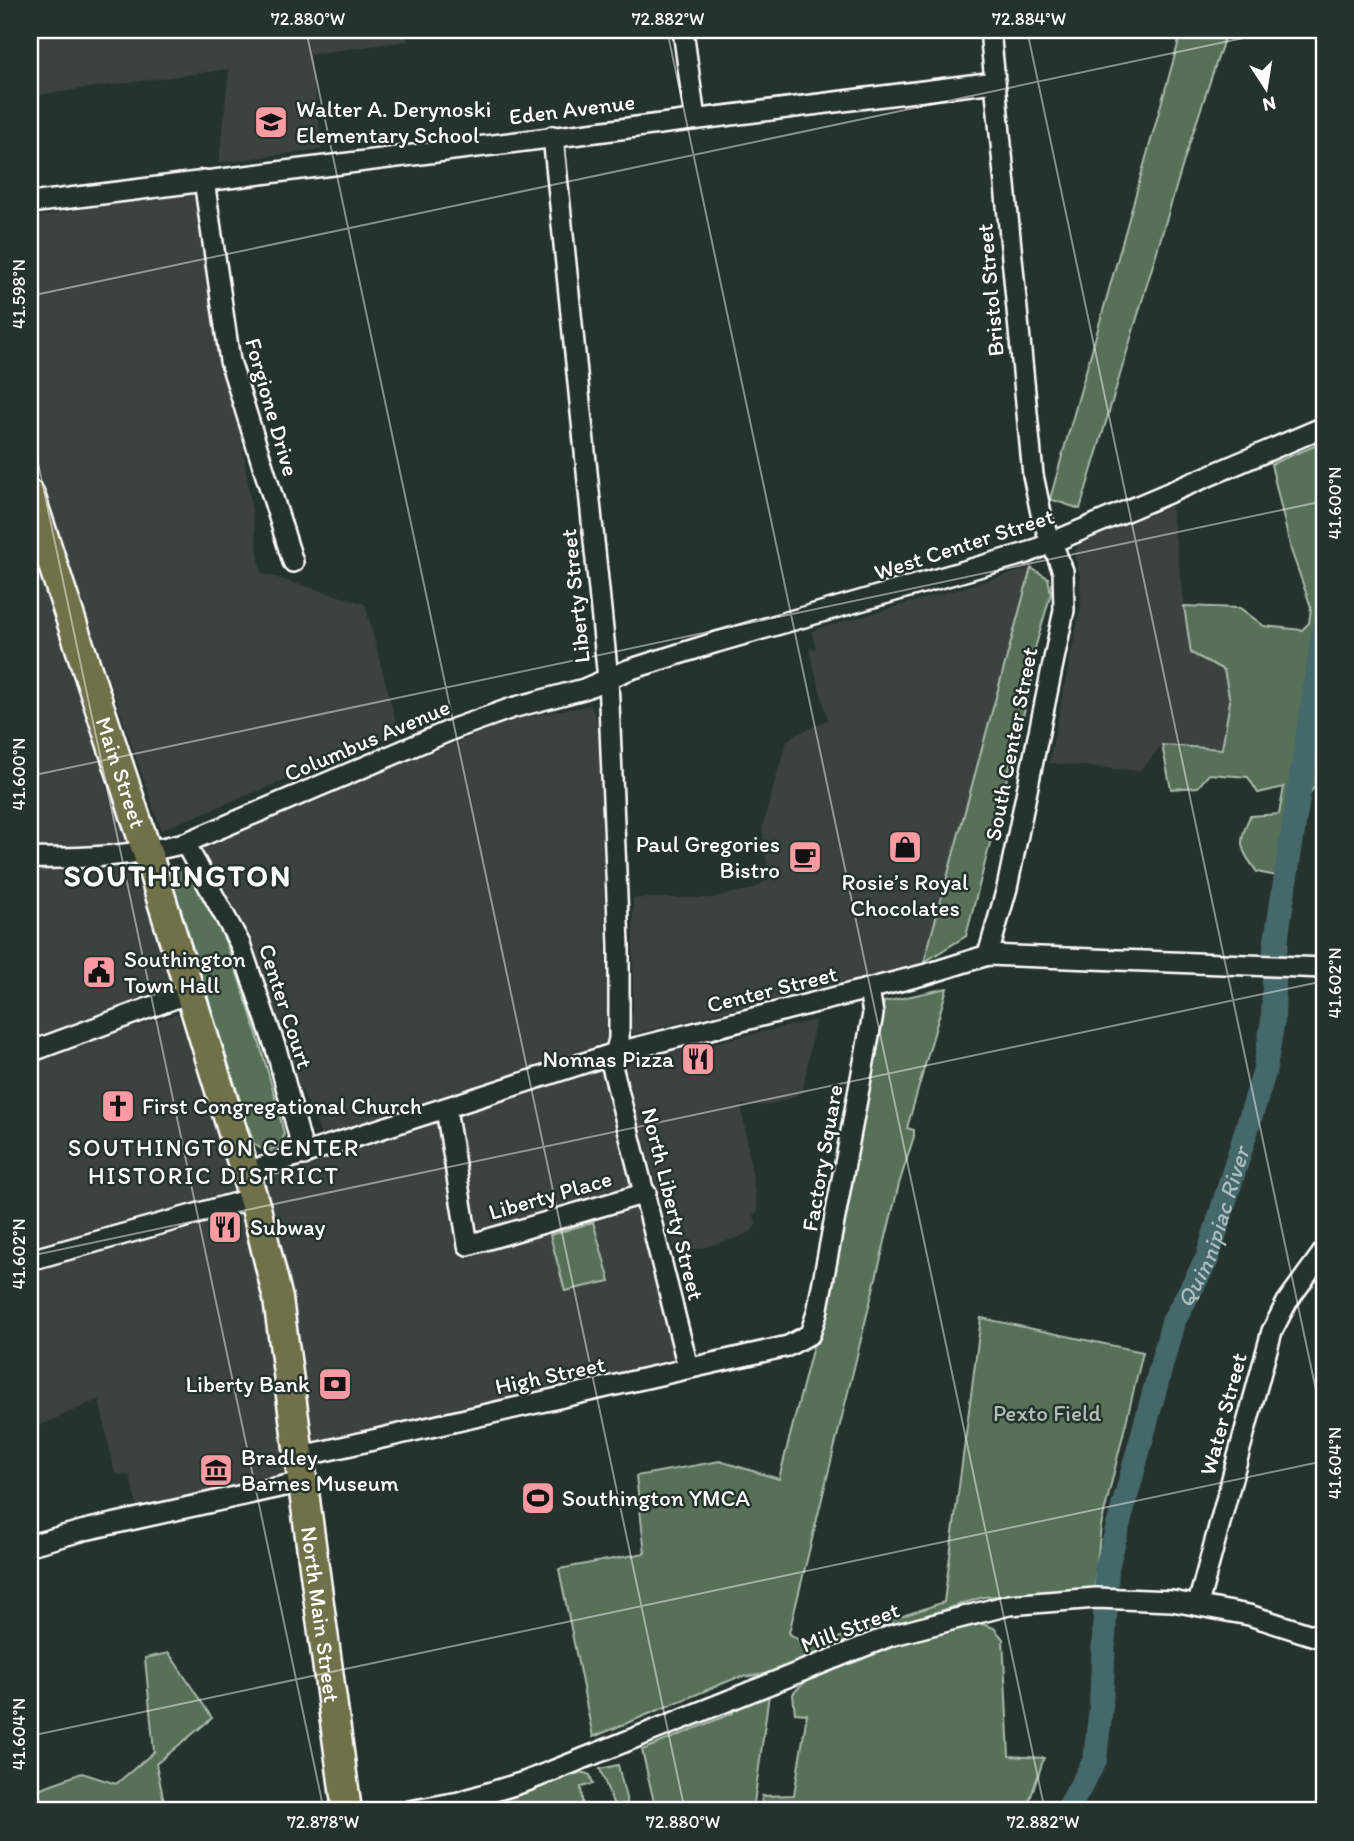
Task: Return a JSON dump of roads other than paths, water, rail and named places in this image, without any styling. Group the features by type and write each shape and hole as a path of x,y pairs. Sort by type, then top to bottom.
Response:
{"highway":[{"name":"Main Street","path":"30,495 147,852 250,1185"},
{"name":"North Main Street","path":"250,1185 278,1299 347,1811"}],"street":[{"path":"683,30 695,119"},
{"name":"Bristol Street","path":"990,30 1033,475 1042,518 1052,542"},
{"name":"Eden Avenue","path":"30,203 995,82"},
{"name":"Liberty Street","path":"553,136 608,679 618,932 620,1039 615,1053"},
{"name":"Forgione Drive","path":"204,180 230,361 293,562"},
{"name":"West Center Street","path":"608,679 717,642 874,599 1052,542 1324,427"},
{"name":"South Center Street","path":"988,955 1007,888 1064,610 1063,570 1052,542"},
{"name":"Columbus Avenue","path":"30,858 92,859 147,852 185,842 456,728 608,679"},
{"name":"Center Court","path":"185,842 240,944 276,1052 304,1155"},
{"name":"Center Street","path":"30,1260 250,1185 304,1155 615,1053 869,989 988,955 1324,968"},
{"name":"Factory Square","path":"810,1334 820,1300 851,1143 873,1014 869,989"},
{"path":"30,1052 189,993"},
{"name":"North Liberty Street","path":"615,1053 612,1066 688,1367"},
{"name":"Liberty Place","path":"446,1109 468,1245 646,1193"},
{"name":"Water Street","path":"1198,1604 1272,1331 1287,1302 1324,1251"},
{"name":"High Street","path":"30,1545 688,1367 789,1346 810,1334"},
{"name":"Mill Street","path":"409,1811 459,1802 527,1781 890,1636 1009,1605 1105,1598 1198,1604 1249,1615 1324,1639"}],"waterway":[{"name":"Quinnipiac River","path":"1067,1811 1095,1760 1101,1707 1107,1567 1173,1322 1207,1259 1264,1073 1273,1020 1275,947 1324,630"}],"place":[{"name":"Walter A. Derynoski Elementary School","path":"271,122"},
{"name":"Rosie’s Royal Chocolates","path":"905,847"},
{"name":"Paul Gregories Bistro","path":"805,857"},
{"name":"Southington Town Hall","path":"99,972"},
{"name":"Nonnas Pizza","path":"698,1059"},
{"name":"First Congregational Church","path":"118,1106"},
{"name":"Subway","path":"225,1227"},
{"name":"Liberty Bank","path":"335,1384"},
{"name":"Bradley Barnes Museum","path":"216,1470"},
{"name":"Southington YMCA","path":"538,1498"}],"district":[{"name":"SOUTHINGTON","path":"178,875"},
{"name":"SOUTHINGTON CENTER HISTORIC DISTRICT","path":"214,1161"}],"park label":[{"name":"Pexto Field","path":"1047,1413"}]}
